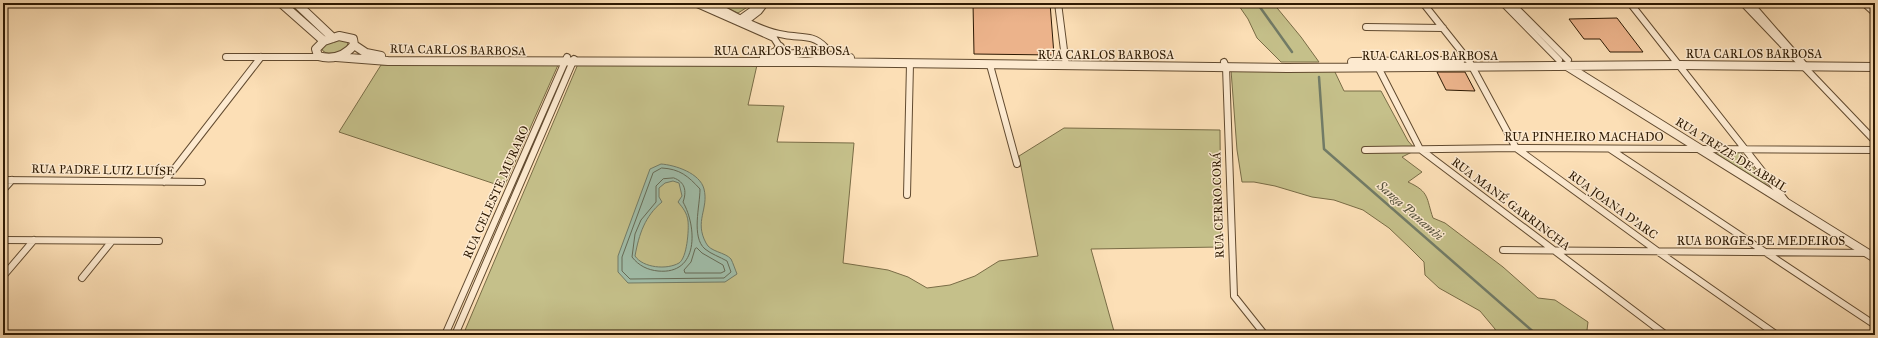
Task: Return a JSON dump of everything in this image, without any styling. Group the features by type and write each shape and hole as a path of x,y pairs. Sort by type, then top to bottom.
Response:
{"street":[{"path":"282,3 324,41 316,49 319,55"},
{"path":"296,3 333,38"},
{"path":"695,3 774,38 783,55 793,62"},
{"path":"711,3 741,18 779,34 816,38 822,42 825,51 814,62"},
{"path":"739,23 741,18 754,9 758,3"},
{"path":"739,23 748,20 759,11 765,3"},
{"path":"1058,3 1066,64"},
{"name":"RUA JOANA D'ARC","path":"1424,3 1470,64 1516,148 1660,253 1777,335"},
{"name":"RUA TREZE DE ABRIL","path":"1503,3 1568,65 1875,258"},
{"name":"RUA TREZE DE ABRIL","path":"1511,3 1568,65"},
{"path":"1630,3 1787,203"},
{"path":"1742,3 1875,141"},
{"path":"1750,3 1803,65"},
{"path":"1864,3 1874,11"},
{"path":"1366,27 1443,28"},
{"name":"RUA CARLOS BARBOSA","path":"324,41 333,38 350,37 353,39 354,45 361,51 376,56 570,60"},
{"path":"336,57 348,52 354,45"},
{"path":"760,58 776,52 780,47"},
{"name":"RUA CARLOS BARBOSA","path":"683,60 760,58 825,51 842,57 1066,64 1568,65 1678,63 1875,67"},
{"name":"RUA CARLOS BARBOSA","path":"226,57 296,57 319,55 388,60 683,60 990,66 1066,64"},
{"path":"164,182 261,57"},
{"name":"RUA CELESTE MURARO","path":"445,335 570,60"},
{"name":"RUA CELESTE MURARO","path":"456,335 570,60"},
{"name":"RUA CARLOS BARBOSA","path":"1803,65 1875,62"},
{"path":"907,195 910,64"},
{"name":"RUA CERRO CORÁ","path":"1225,65 1234,296 1265,335"},
{"name":"RUA MANÉ GARRINCHA","path":"1377,65 1420,149 1666,335"},
{"path":"990,66 1017,164"},
{"name":"RUA PINHEIRO MACHADO","path":"1365,150 1698,148 1875,150"},
{"path":"1609,149 1762,252 1875,325"},
{"name":"RUA PADRE LUIZ LUÍSE","path":"3,180 202,182"},
{"path":"3,190 12,180"},
{"path":"3,240 159,241"},
{"path":"5,274 34,240"},
{"path":"82,278 112,241"},
{"name":"RUA BORGES DE MEDEIROS","path":"1503,250 1660,253 1875,253"}],"shaded area":[{"path":"717,3 754,3 738,13"},
{"path":"1237,3 1273,3 1319,62 1281,62 1257,38 1248,19"},
{"path":"337,39 348,42 347,47 332,54 323,51 322,49 327,43"},
{"path":"578,64 757,65 748,105 784,106 777,142 854,143 843,263 888,270 908,277 927,288 950,285 975,276 999,261 1038,256 1019,156 1064,128 1220,130 1221,247 1091,249 1115,335 463,335"},
{"path":"381,65 558,65 504,187 339,132"},
{"path":"1231,70 1334,70 1344,91 1381,91 1408,141 1416,150 1402,157 1422,172 1408,182 1424,193 1428,200 1433,218 1445,223 1503,267 1538,298 1555,300 1588,322 1587,330 1582,335 1497,335 1495,329 1480,311 1439,288 1425,275 1424,262 1389,228 1363,210 1334,200 1312,197 1275,186 1254,182 1242,182 1237,150"},
{"path":"1709,149 1739,150 1768,186"}],"water":[{"path":"661,164 667,165 680,168 698,178 702,183 705,196 701,228 706,243 714,250 731,259 737,274 725,282 628,283 618,272 618,256 650,169","holes":["673,181 679,183 682,196 678,202 686,213 688,221 688,237 684,256 679,263 668,267 656,267 644,263 635,256 641,233 647,219 662,202 659,197 659,188 665,183"]}],"building":[{"path":"973,3 1050,3 1054,55 974,54"},
{"path":"1617,18 1643,52 1610,52 1600,39 1584,39 1569,19"},
{"path":"1437,72 1465,72 1475,91 1446,90"}],"waterway":[{"name":"Sanga Panambi","path":"1257,3 1292,52"},
{"name":"Sanga Panambi","path":"1319,77 1324,149 1537,335"}]}
